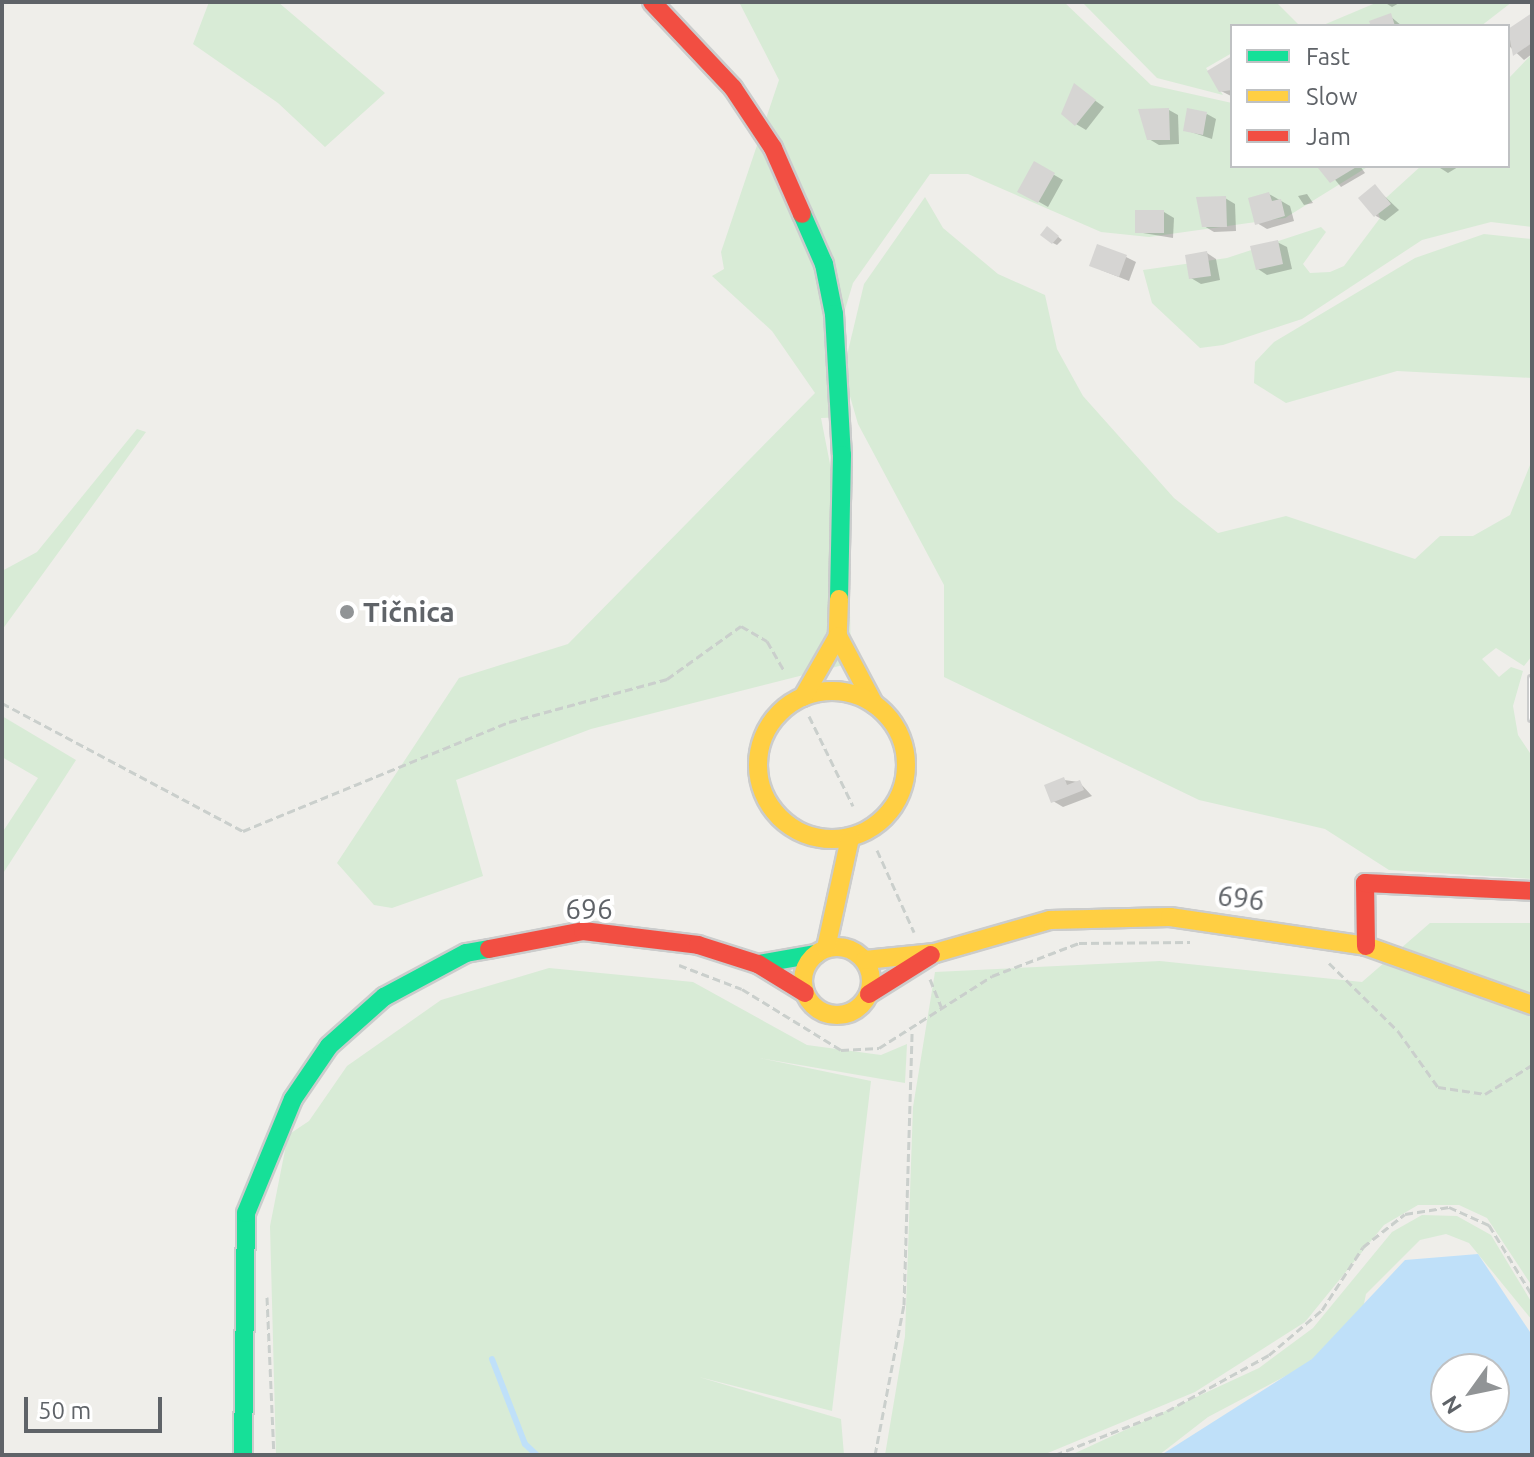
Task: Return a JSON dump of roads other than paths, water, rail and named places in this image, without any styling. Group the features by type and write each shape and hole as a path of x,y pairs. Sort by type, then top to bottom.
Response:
{"main road":[{"path":"652,2 757,124 806,214 824,264 834,314 842,455 838,636 803,697 774,719 758,753 766,801 839,871"},
{"path":"802,834 850,838 890,812 904,779 903,742 874,704 838,636"},
{"path":"803,697 827,691 874,704"},
{"path":"850,838 839,871 837,919 847,948 865,960 869,994"},
{"path":"1366,946 1365,883 1532,891"},
{"name":"696","path":"865,960 935,953 1050,920 1155,918 1366,946 1532,1005"},
{"path":"805,993 804,972 821,951 837,919"},
{"name":"696","path":"243,1455 246,1213 274,1136 329,1046 384,997 466,953 583,931 698,945 758,964 805,993 820,1011 843,1015 869,994 935,953"},
{"name":"696","path":"758,964 847,948"}],"lane":[{"path":"1532,679 1532,717"}],"water":[{"path":"1478,1254 1532,1335 1532,1455 1161,1455 1312,1359 1405,1260"}],"waterway":[{"path":"492,1359 525,1444 537,1455"}],"place":[{"name":"Tičnica","path":"347,612"}]}
